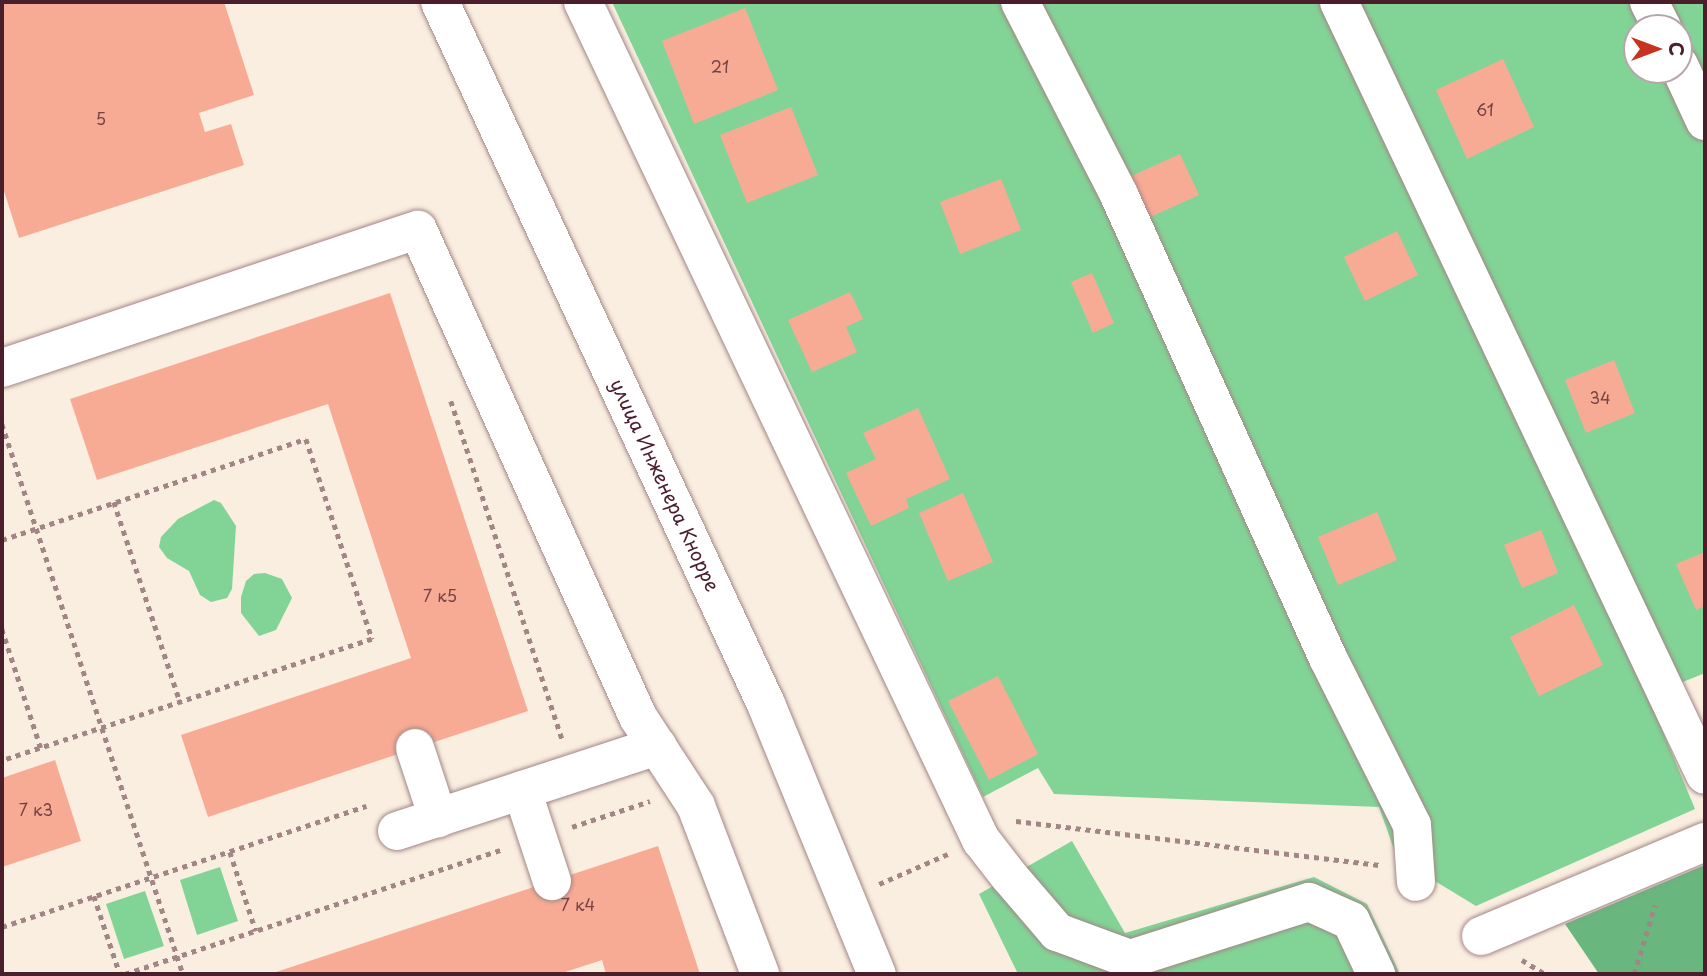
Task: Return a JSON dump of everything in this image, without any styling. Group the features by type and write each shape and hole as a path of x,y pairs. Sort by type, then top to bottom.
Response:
{"street":[{"name":"улица Инженера Кнорре","path":"440,2 766,704 877,974"},
{"path":"583,2 981,840 1009,876 1057,932 1129,959 1309,902 1351,921 1376,974"},
{"path":"1020,2 1119,195 1328,658 1412,825 1416,882"},
{"path":"1339,2 1705,775"},
{"path":"1688,84 1705,121"},
{"path":"2,368 418,230 638,717 696,806 760,974"},
{"path":"386,818 438,818 657,746"},
{"path":"415,748 438,818"},
{"path":"522,790 552,881"},
{"path":"1481,936 1705,842"}],"path":[{"path":"449,397 563,742"},
{"path":"2,424 183,974"},
{"path":"2,540 306,439 372,639 2,761"},
{"path":"114,502 180,702"},
{"path":"2,629 41,748"},
{"path":"550,746 575,738"},
{"path":"94,897 122,974 684,789"},
{"path":"2,927 230,852 386,818"},
{"path":"847,898 981,840 1016,821 1384,866 1416,882"},
{"path":"230,852 256,931"},
{"path":"1634,974 1669,857"}],"green space":[{"path":"612,2 1705,2 1705,673 1648,696 1695,809 1476,906 1397,858 1379,807 1054,794 1038,768 983,797"},
{"path":"214,500 221,503 236,526 232,589 227,598 211,602 200,595 189,571 167,558 159,547 161,537 178,519"},
{"path":"265,573 282,579 292,598 276,630 259,636 241,613 241,597 246,581 254,574"},
{"path":"1072,841 1125,933 1314,877 1367,904 1400,974 1018,974 979,894"},
{"path":"1705,865 1705,974 1599,974 1565,924"},
{"path":"220,867 238,921 197,935 180,880"},
{"path":"145,891 164,946 124,959 106,904"}],"building":[{"path":"2,2 224,2 254,95 199,113 205,132 231,124 244,165 19,238 2,185"},
{"path":"745,8 778,90 694,124 662,41"},
{"path":"1503,59 1534,127 1467,159 1436,90"},
{"path":"791,107 818,175 747,203 720,135"},
{"path":"1180,154 1199,195 1146,219 1127,178"},
{"path":"1001,179 1021,230 960,254 940,202"},
{"path":"1397,231 1418,275 1365,301 1344,257"},
{"path":"1092,273 1114,323 1093,333 1071,282"},
{"path":"850,292 863,319 846,327 857,352 812,372 788,320"},
{"path":"390,293 528,711 208,817 181,735 411,658 328,404 97,480 70,399"},
{"path":"1614,360 1635,413 1586,433 1565,380"},
{"path":"918,408 950,479 906,499 909,508 871,526 846,473 876,459 863,433"},
{"path":"963,493 993,562 948,581 919,513"},
{"path":"1377,512 1397,560 1338,585 1318,537"},
{"path":"1541,530 1558,573 1522,588 1504,545"},
{"path":"1705,552 1705,606 1696,610 1676,564"},
{"path":"1574,605 1603,665 1539,696 1510,637"},
{"path":"998,676 1038,754 989,780 948,701"},
{"path":"55,760 81,841 2,867 2,778"},
{"path":"658,846 700,974 606,974 602,960 559,974 270,974"}]}
